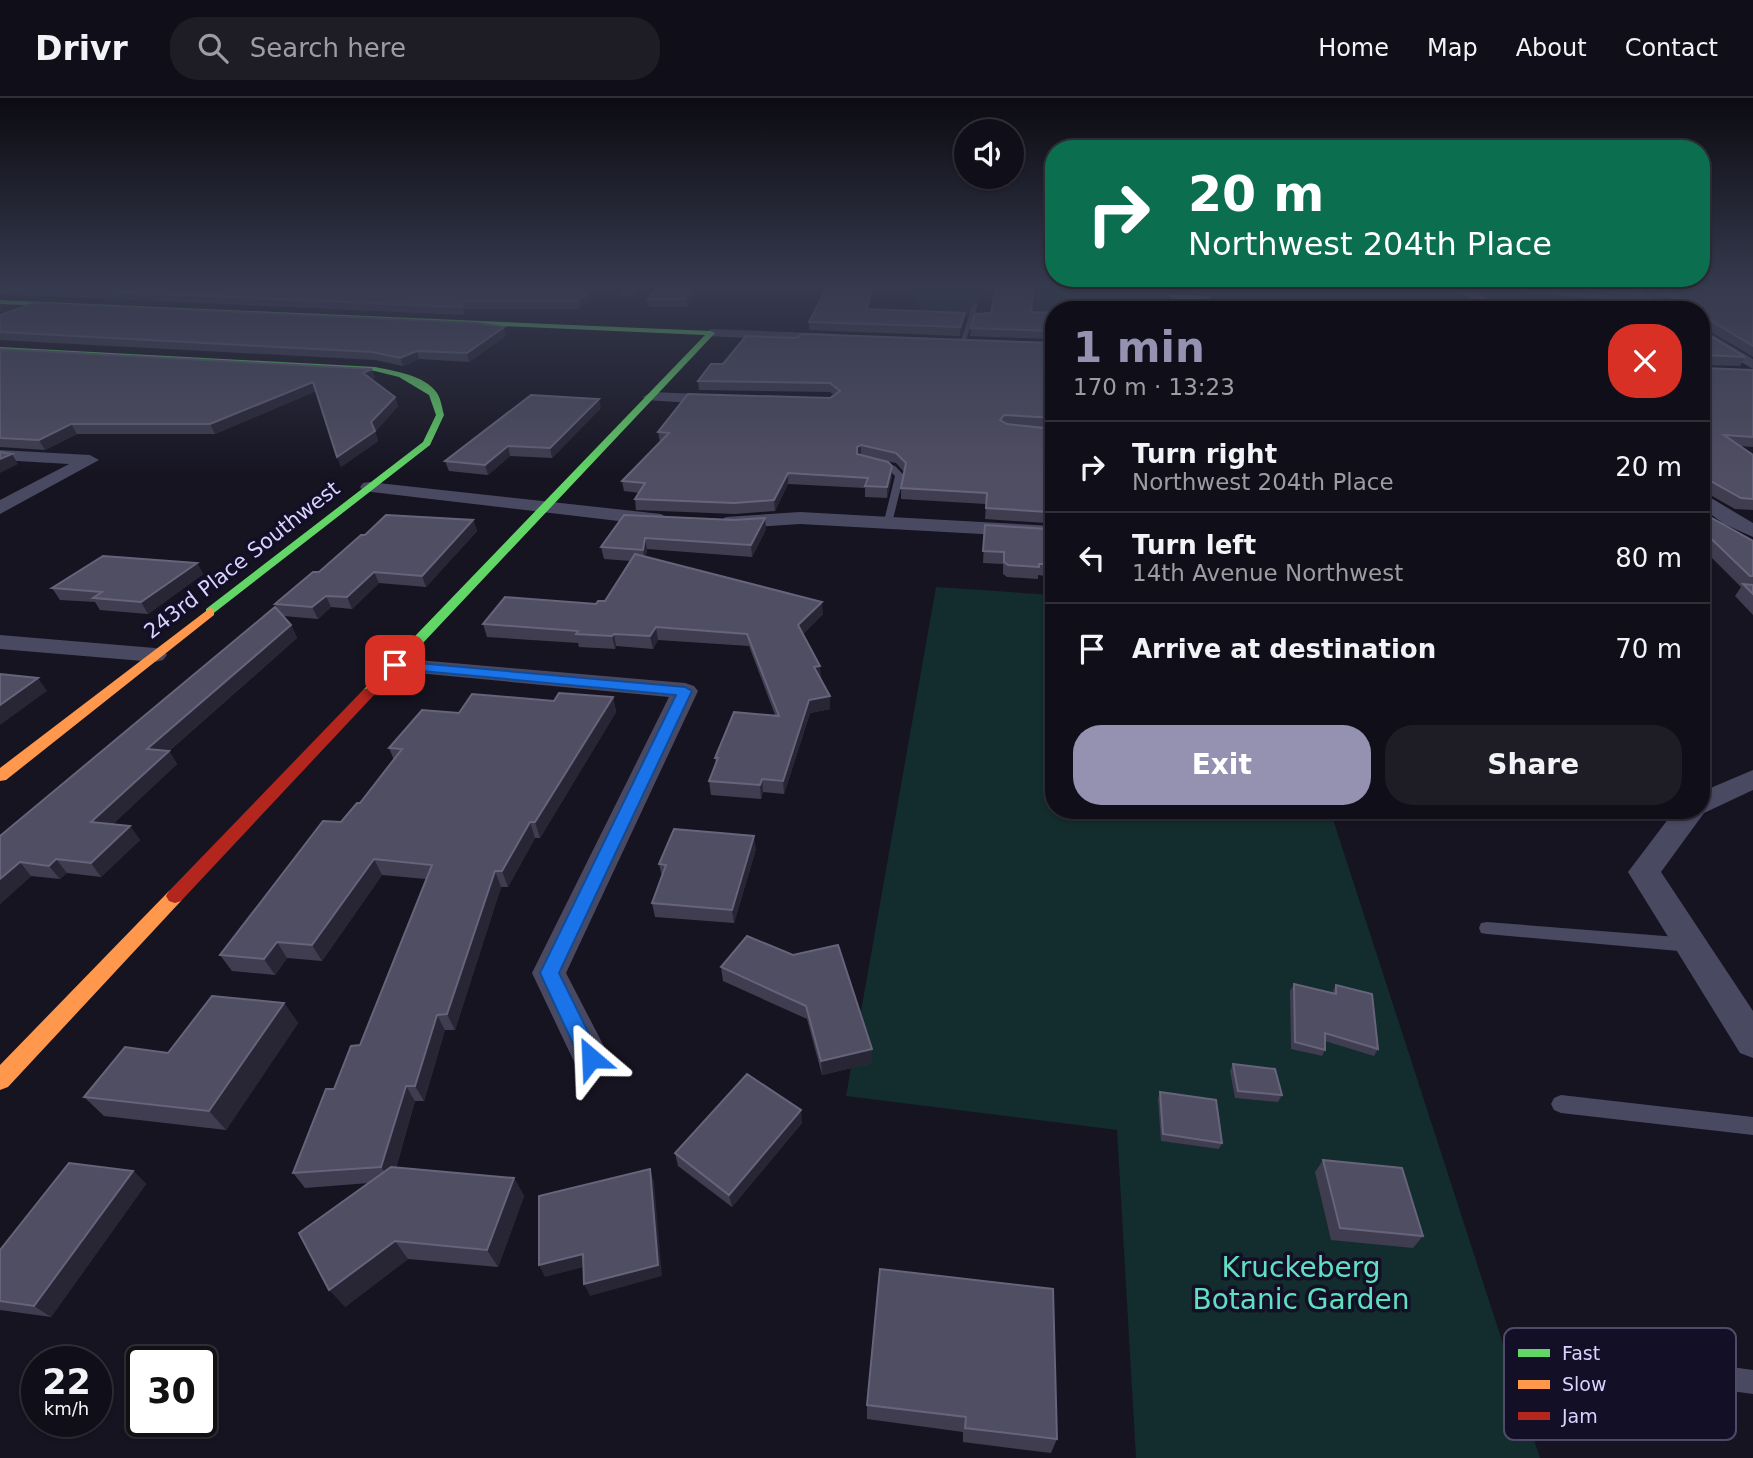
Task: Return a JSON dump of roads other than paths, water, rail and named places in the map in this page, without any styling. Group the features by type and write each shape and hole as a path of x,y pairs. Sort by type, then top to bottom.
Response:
{"street":[{"name":"243rd Place Southwest","path":"0,776 427,443 440,415 433,394 418,383 386,371 338,365 10,349"},
{"path":"0,1080 696,349"},
{"path":"1723,349 1749,370"},
{"path":"651,397 733,400"},
{"path":"0,455 90,460 0,508"},
{"path":"369,486 648,520 685,521"},
{"path":"1710,505 1731,520 1753,531"},
{"path":"710,522 800,518 1045,531"},
{"path":"0,642 155,655"},
{"path":"395,665 685,691 550,973 591,1058"},
{"path":"1710,800 1753,779"},
{"path":"1683,819 1644,872 1753,1042"}],"lane":[{"path":"862,461 892,468 900,475 889,521"},
{"path":"1488,928 1690,945"},
{"path":"1561,1104 1753,1126"}],"park label":[{"name":"Kruckeberg Botanic Garden","path":"1301,1283"}]}
